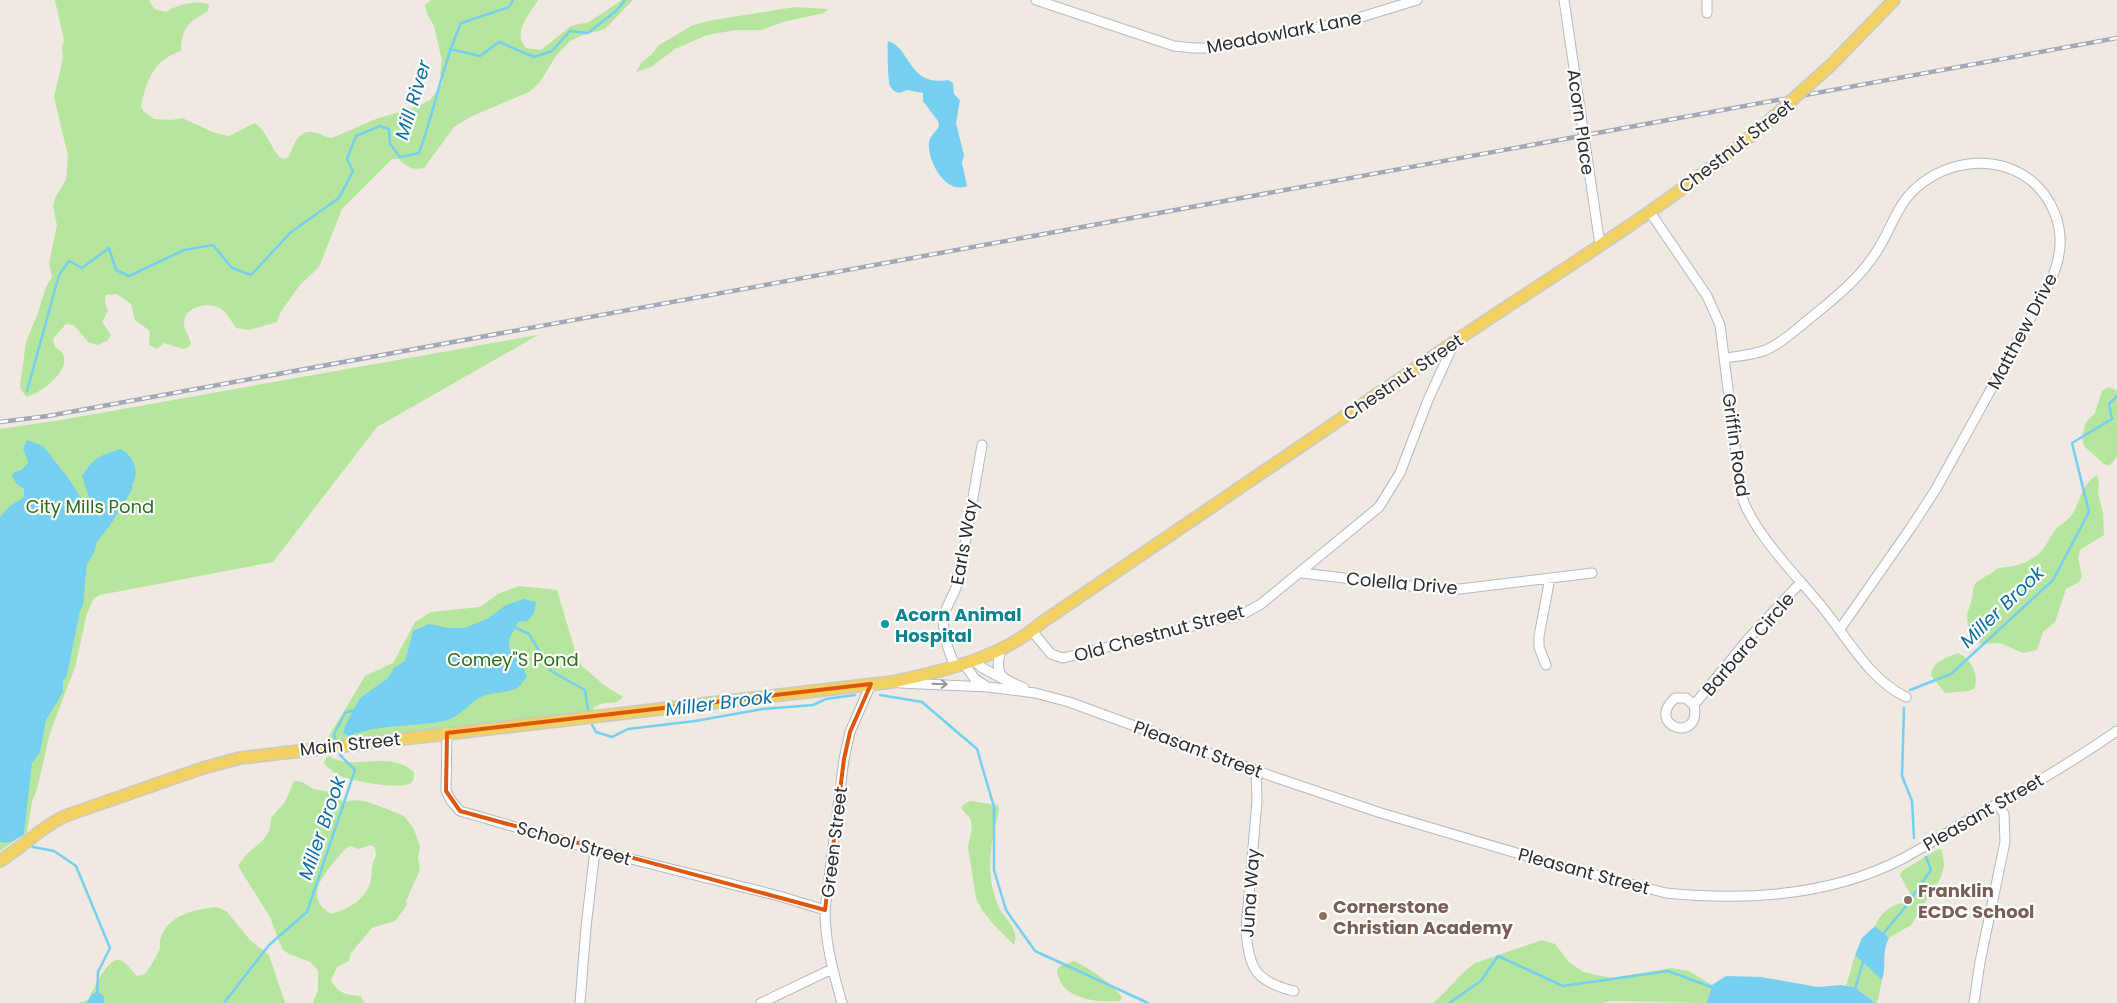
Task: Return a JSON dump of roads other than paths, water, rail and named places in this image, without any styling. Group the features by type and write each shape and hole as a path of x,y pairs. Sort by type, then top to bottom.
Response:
{"main road":[{"name":"Chestnut Street","path":"871,684 892,682 964,663 1001,649 1032,631 1456,341 1650,212 1738,148 1831,65 1894,0"},
{"name":"Main Street","path":"0,861 56,821 116,798 224,762 249,756 871,684"}],"street":[{"name":"Meadowlark Lane","path":"1036,0 1174,46 1210,48 1345,22 1417,0"},
{"name":"Acorn Place","path":"1564,0 1600,245"},
{"path":"1707,0 1707,13"},
{"name":"Matthew Drive","path":"1725,358 1758,353 1778,344 1848,287 1871,261 1907,196 1917,187 1947,169 1969,163 1984,162 2015,171 2042,192 2054,212 2059,228 2060,246 2059,259 2049,284 1936,489 1840,629"},
{"name":"Griffin Road","path":"1650,212 1712,305 1720,325 1740,494 1744,506 1762,534 1881,679 1906,697"},
{"name":"Old Chestnut Street","path":"1032,631 1051,654 1063,658 1245,612 1261,604 1302,573 1379,508 1400,473 1428,400 1456,341"},
{"name":"Earls Way","path":"964,663 943,630 946,612 956,591 960,573 982,445"},
{"name":"Colella Drive","path":"1302,573 1411,586 1460,588 1592,573"},
{"path":"1546,665 1539,647 1539,636 1550,578"},
{"name":"Barbara Circle","path":"1694,705 1748,639 1801,582"},
{"path":"1001,649 997,666 1001,676 1008,682"},
{"path":"964,663 976,679 988,687"},
{"name":"Pleasant Street","path":"964,663 1035,693 1069,702 1256,770 1462,839 1666,893 1698,896 1760,896 1792,893 1860,876 1902,858 1998,804 2070,762 2117,731"},
{"name":"Pleasant Street","path":"892,682 988,687 1035,693"},
{"name":"Green Street","path":"842,1003 832,969 825,933 825,910 844,759 850,732 871,684"},
{"name":"School Street","path":"447,733 446,791 460,811 595,850 779,896 825,910"},
{"name":"Juna Way","path":"1256,770 1257,801 1246,948 1250,961 1256,971 1276,987 1294,991"},
{"path":"1974,1003 1980,962 2005,842 2004,814 1998,804"},
{"path":"580,1003 595,850"},
{"path":"761,1003 832,969"}],"water":[{"path":"888,41 896,45 918,73 925,78 935,81 948,80 953,83 954,94 960,100 956,123 964,155 962,163 967,186 952,186 945,181 935,167 929,150 929,142 939,126 938,121 923,101 923,93 907,90 899,93 890,86"},
{"path":"27,440 43,446 69,479 87,508 90,508 91,504 82,476 98,458 120,449 129,455 132,460 135,475 133,488 111,524 97,542 94,553 87,564 83,605 80,611 67,675 63,681 63,692 46,720 40,752 32,763 24,834 13,841 0,842 0,517 10,506 24,497 24,489 17,484 12,476 14,472 22,470 28,462 23,448"},
{"path":"524,599 536,602 534,613 528,621 518,622 509,639 510,652 521,661 527,677 516,689 483,696 455,717 444,721 372,729 349,736 343,733 360,698 388,678 394,668 405,661 413,631 429,624 449,628 464,628 487,619 506,605"},
{"path":"1875,926 1889,938 1885,948 1882,980 1855,955 1862,938"},
{"path":"1726,976 1761,977 1818,987 1841,985 1854,987 1876,1003 1707,1003 1712,985"}],"waterway":[{"name":"Mill River","path":"27,391 59,275 69,261 82,268 109,248 116,270 129,276 184,250 213,245 232,268 251,275 291,232 339,198 353,171 347,159 356,136 380,126 389,129 390,144 400,157 419,153 454,39 461,23 509,7 513,0"},
{"path":"450,49 480,56 499,42 534,57 552,51 570,31 588,33 617,10 625,0"},
{"name":"Miller Brook","path":"1910,690 1951,674 2053,580 2089,512 2072,443 2112,419 2109,404 2117,396"},
{"name":"Miller Brook","path":"512,626 529,634 551,671 585,690 588,710"},
{"name":"Miller Brook","path":"592,725 596,732 612,737 628,729 695,721 763,709 813,705 826,699 855,695"},
{"name":"Miller Brook","path":"880,695 922,702 977,749 994,807 994,870 1006,910 1035,951 1148,1003"},
{"name":"Miller Brook","path":"1904,708 1902,776 1912,801 1914,838"},
{"name":"Miller Brook","path":"336,742 334,734 345,713 357,709"},
{"name":"Miller Brook","path":"224,1003 269,945 307,912 355,770 340,755 339,750"},
{"name":"Mill River","path":"33,847 54,851 76,866 110,948 98,972 97,1000"},
{"name":"Miller Brook","path":"1882,935 1903,910 1931,870 1926,857"},
{"name":"Miller Brook","path":"1449,1003 1481,981 1498,956 1563,986 1668,971 1714,988"},
{"name":"Miller Brook","path":"1855,990 1863,962"}],"railway":[{"path":"0,422 48,416 2117,38"}],"place":[{"name":"Acorn Animal Hospital","path":"885,624"},
{"name":"Franklin ECDC School","path":"1908,900"},
{"name":"Cornerstone Christian Academy","path":"1323,916"}],"park label":[{"name":"City Mills Pond","path":"90,506"},
{"name":"Comey\"S Pond","path":"513,659"}]}
